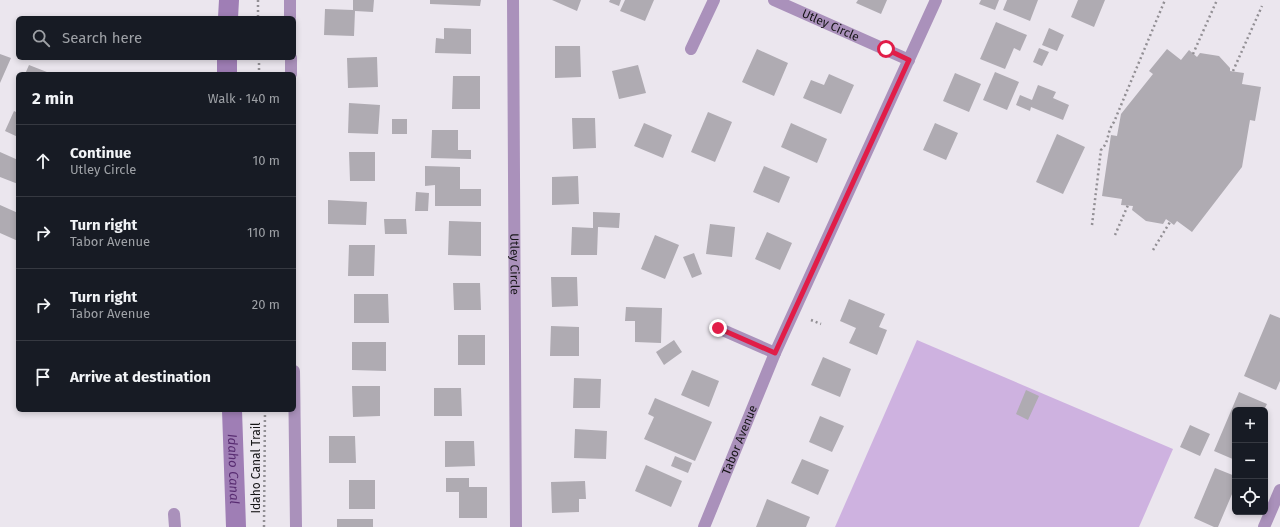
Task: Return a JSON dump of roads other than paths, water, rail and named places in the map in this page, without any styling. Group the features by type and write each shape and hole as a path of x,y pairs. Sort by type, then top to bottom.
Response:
{"street":[{"path":"290,0 290,16"},
{"name":"Utley Circle","path":"513,0 516,527"},
{"path":"691,49 714,0"},
{"name":"Utley Circle","path":"774,0 909,60"},
{"name":"Tabor Avenue","path":"704,527 775,353 936,0"},
{"path":"291,60 291,72"},
{"path":"718,328 775,353"},
{"path":"295,412 296,527"},
{"path":"1264,527 1280,490"},
{"path":"174,514 174,527"}],"waterway":[{"name":"Idaho Canal","path":"228,16 229,0"},
{"name":"Idaho Canal","path":"227,60 227,72"},
{"name":"Idaho Canal","path":"232,412 236,527"}]}
